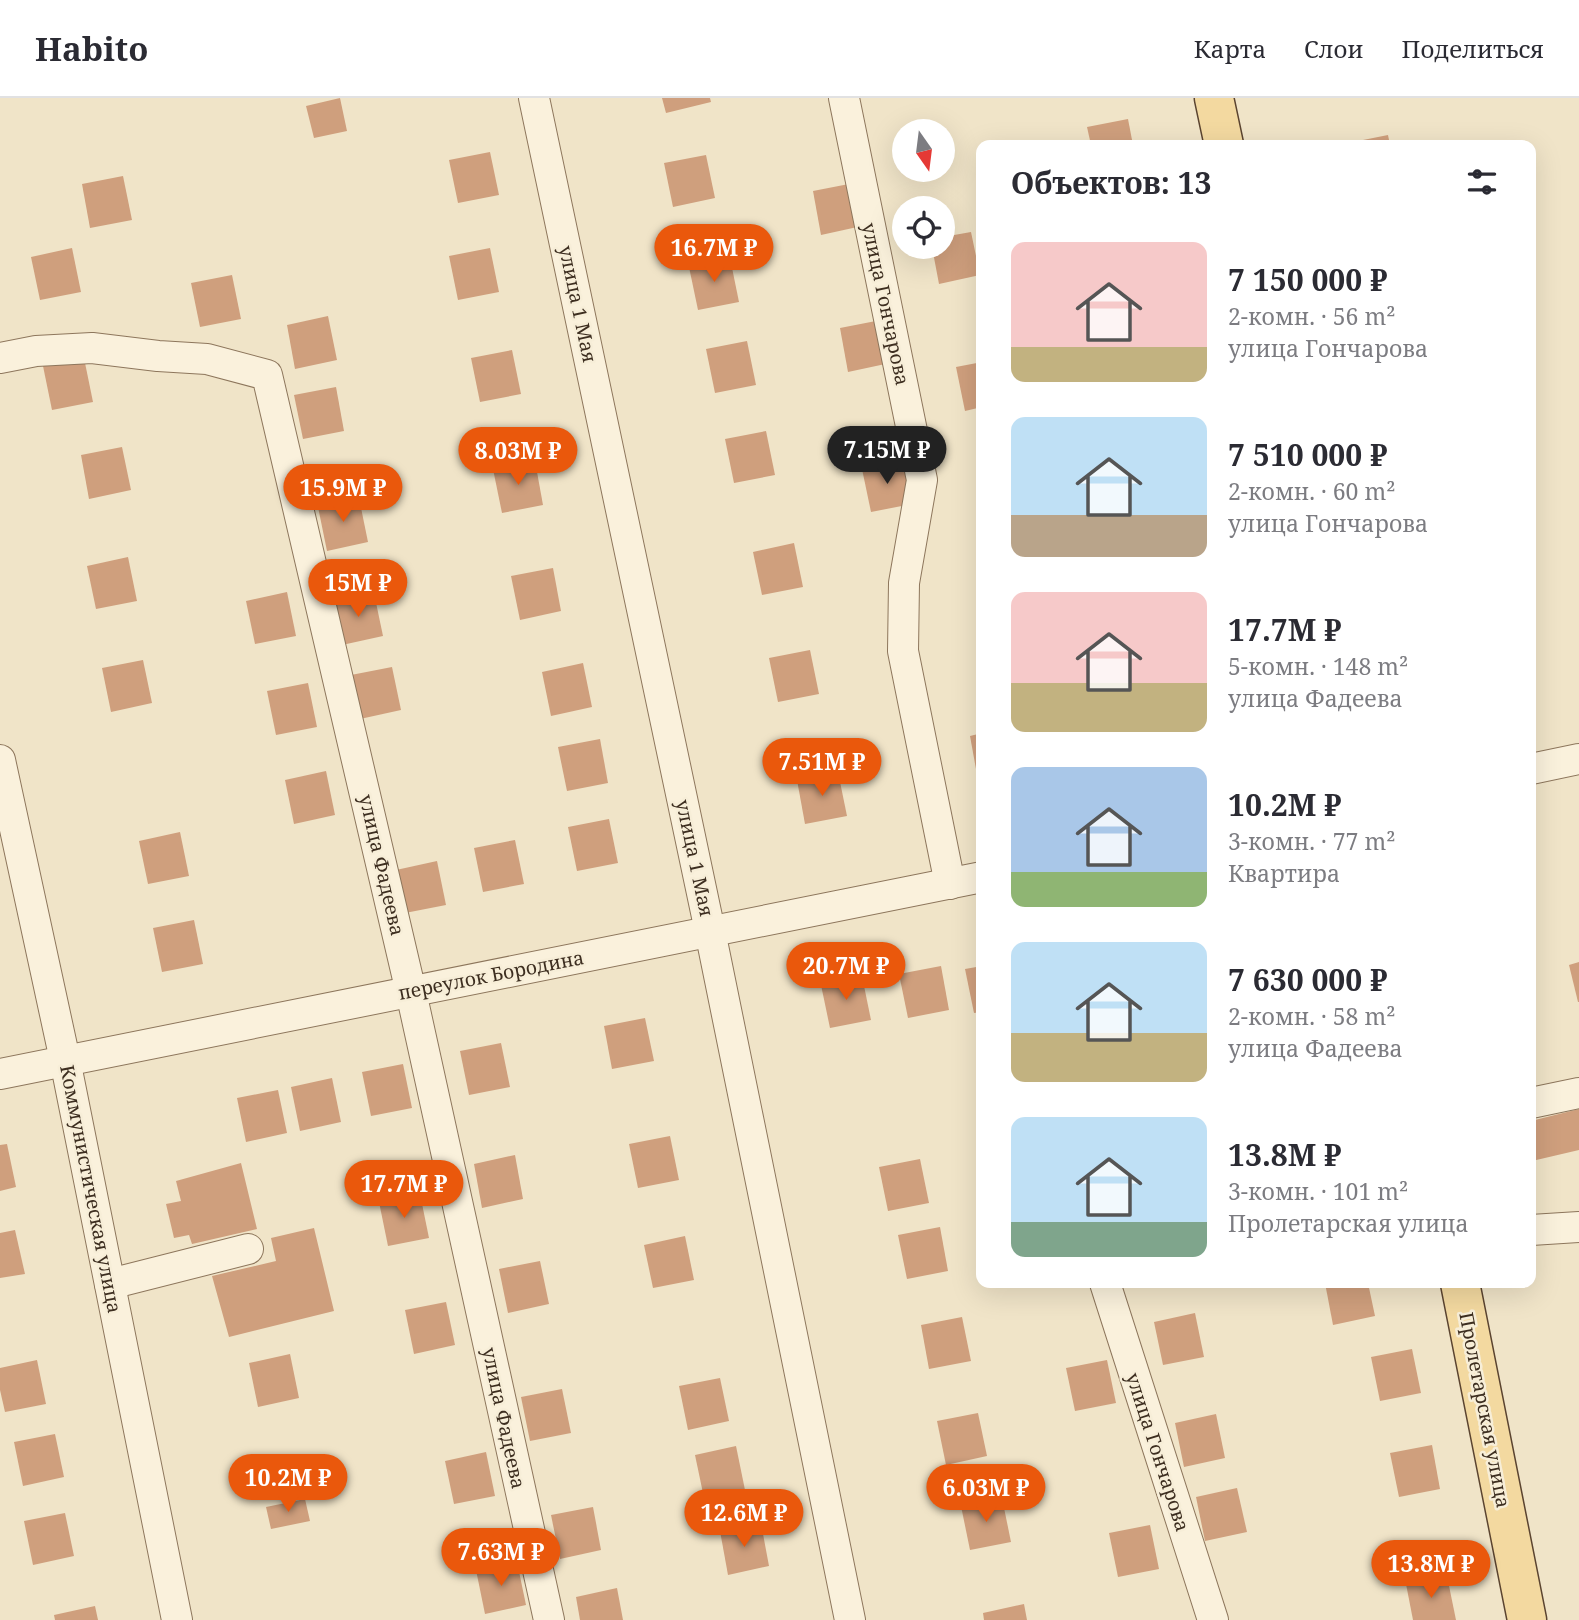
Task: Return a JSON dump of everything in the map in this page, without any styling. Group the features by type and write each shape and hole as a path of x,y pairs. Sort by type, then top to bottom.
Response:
{"main road":[{"path":"1214,98 1223,140"},
{"name":"Пролетарская улица","path":"1461,1288 1527,1620"}],"street":[{"name":"улица 1 Мая","path":"534,98 710,931 850,1620"},
{"name":"улица Гончарова","path":"844,98 922,480 904,583 903,650 950,884"},
{"name":"улица Фадеева","path":"0,358 36,351 92,348 207,359 268,375 411,992 549,1620"},
{"path":"1536,768 1579,759"},
{"name":"Коммунистическая улица","path":"0,760 65,1060 177,1620"},
{"name":"переулок Бородина","path":"0,1074 976,878"},
{"path":"1536,1102 1579,1093"},
{"path":"1536,1230 1579,1227"},
{"path":"110,1284 248,1249"},
{"name":"улица Гончарова","path":"1107,1288 1213,1620"}],"building":[{"path":"340,98 347,131 314,138 306,106"},
{"path":"662,98 710,98 711,102 666,113"},
{"path":"1128,119 1132,140 1090,140 1087,127"},
{"path":"1388,135 1389,140 1363,140"},
{"path":"490,152 499,195 458,203 449,160"},
{"path":"706,155 715,198 673,207 664,163"},
{"path":"123,176 132,220 90,228 82,184"},
{"path":"854,183 862,226 821,235 813,191"},
{"path":"971,232 976,256 976,276 939,284 934,259 955,259 955,235"},
{"path":"72,248 81,292 40,300 31,257"},
{"path":"490,248 499,292 458,300 449,256"},
{"path":"730,258 739,302 698,310 689,267"},
{"path":"232,275 241,319 200,327 191,283"},
{"path":"328,316 337,360 295,369 287,325"},
{"path":"881,320 890,363 848,372 840,328"},
{"path":"747,341 756,385 715,393 706,349"},
{"path":"512,350 521,394 480,402 471,358"},
{"path":"84,358 93,402 52,410 43,366"},
{"path":"976,363 976,408 965,411 956,367"},
{"path":"336,387 344,431 303,439 294,395"},
{"path":"766,431 775,475 734,483 725,439"},
{"path":"122,447 131,490 89,499 81,455"},
{"path":"903,460 912,504 871,512 862,469"},
{"path":"535,461 543,505 502,513 493,469"},
{"path":"359,498 368,542 327,551 318,507"},
{"path":"794,543 803,587 762,595 753,552"},
{"path":"128,557 137,601 96,609 87,566"},
{"path":"553,568 561,611 520,620 511,576"},
{"path":"287,592 296,636 255,644 246,601"},
{"path":"374,593 383,636 342,645 333,601"},
{"path":"810,650 819,694 778,702 769,658"},
{"path":"143,660 152,703 111,712 102,668"},
{"path":"583,663 592,707 551,716 542,672"},
{"path":"392,667 401,710 360,719 351,675"},
{"path":"308,683 317,727 276,735 267,691"},
{"path":"976,734 976,769 970,736"},
{"path":"600,739 608,783 567,791 558,747"},
{"path":"326,771 335,815 294,824 285,780"},
{"path":"838,772 847,816 805,824 797,780"},
{"path":"609,819 618,863 577,871 568,827"},
{"path":"180,832 189,876 148,884 139,841"},
{"path":"515,840 524,884 483,892 474,848"},
{"path":"437,861 446,905 405,913 396,870"},
{"path":"194,920 203,964 162,972 153,928"},
{"path":"1579,962 1579,1002 1578,1002 1569,965"},
{"path":"941,966 949,1010 908,1018 899,974"},
{"path":"976,967 976,1013 974,1013 965,969"},
{"path":"862,976 871,1020 830,1028 821,985"},
{"path":"645,1018 654,1061 612,1069 604,1026"},
{"path":"501,1043 510,1087 469,1095 460,1051"},
{"path":"403,1064 412,1108 371,1116 362,1072"},
{"path":"332,1078 341,1122 300,1131 291,1087"},
{"path":"278,1090 287,1133 246,1142 237,1098"},
{"path":"1579,1109 1579,1150 1536,1160 1536,1120"},
{"path":"670,1136 679,1180 638,1188 629,1144"},
{"path":"7,1144 16,1187 0,1191 0,1145"},
{"path":"515,1155 523,1199 482,1208 474,1164"},
{"path":"920,1159 929,1203 888,1211 879,1167"},
{"path":"241,1163 257,1229 192,1244 189,1235 174,1238 166,1204 181,1201 176,1181"},
{"path":"420,1194 429,1238 388,1246 379,1202"},
{"path":"940,1227 948,1271 907,1279 898,1235"},
{"path":"314,1228 334,1311 229,1337 212,1276 276,1261 271,1238"},
{"path":"15,1230 25,1274 0,1278 0,1233"},
{"path":"685,1236 694,1280 653,1288 644,1245"},
{"path":"540,1261 549,1304 508,1313 499,1269"},
{"path":"1326,1288 1369,1288 1375,1316 1333,1325"},
{"path":"446,1302 455,1345 414,1354 405,1310"},
{"path":"1195,1313 1204,1357 1163,1365 1154,1322"},
{"path":"962,1317 971,1361 929,1369 921,1325"},
{"path":"1412,1349 1421,1393 1380,1401 1371,1357"},
{"path":"290,1354 299,1398 258,1407 249,1363"},
{"path":"37,1360 46,1404 5,1412 0,1390 0,1368"},
{"path":"1107,1360 1116,1403 1075,1411 1066,1368"},
{"path":"720,1378 729,1421 688,1430 679,1386"},
{"path":"562,1389 571,1433 530,1441 521,1397"},
{"path":"978,1413 987,1456 946,1465 937,1421"},
{"path":"1216,1414 1225,1458 1184,1467 1175,1423"},
{"path":"55,1434 64,1477 23,1486 14,1442"},
{"path":"1432,1445 1440,1489 1399,1497 1390,1453"},
{"path":"736,1446 745,1490 704,1498 695,1455"},
{"path":"486,1452 495,1496 454,1504 445,1461"},
{"path":"1237,1488 1247,1532 1205,1541 1196,1497"},
{"path":"1002,1498 1011,1542 970,1550 961,1506"},
{"path":"305,1499 310,1521 271,1529 266,1507"},
{"path":"593,1507 601,1550 560,1559 551,1515"},
{"path":"65,1513 74,1556 33,1565 24,1521"},
{"path":"761,1523 769,1566 728,1575 720,1531"},
{"path":"1150,1525 1159,1569 1118,1577 1109,1533"},
{"path":"517,1562 526,1605 485,1614 476,1570"},
{"path":"1447,1576 1456,1620 1413,1620 1406,1584"},
{"path":"617,1588 623,1620 580,1620 576,1597"},
{"path":"1024,1604 1027,1620 984,1620 983,1613"},
{"path":"95,1606 98,1620 55,1620 54,1615"}]}
